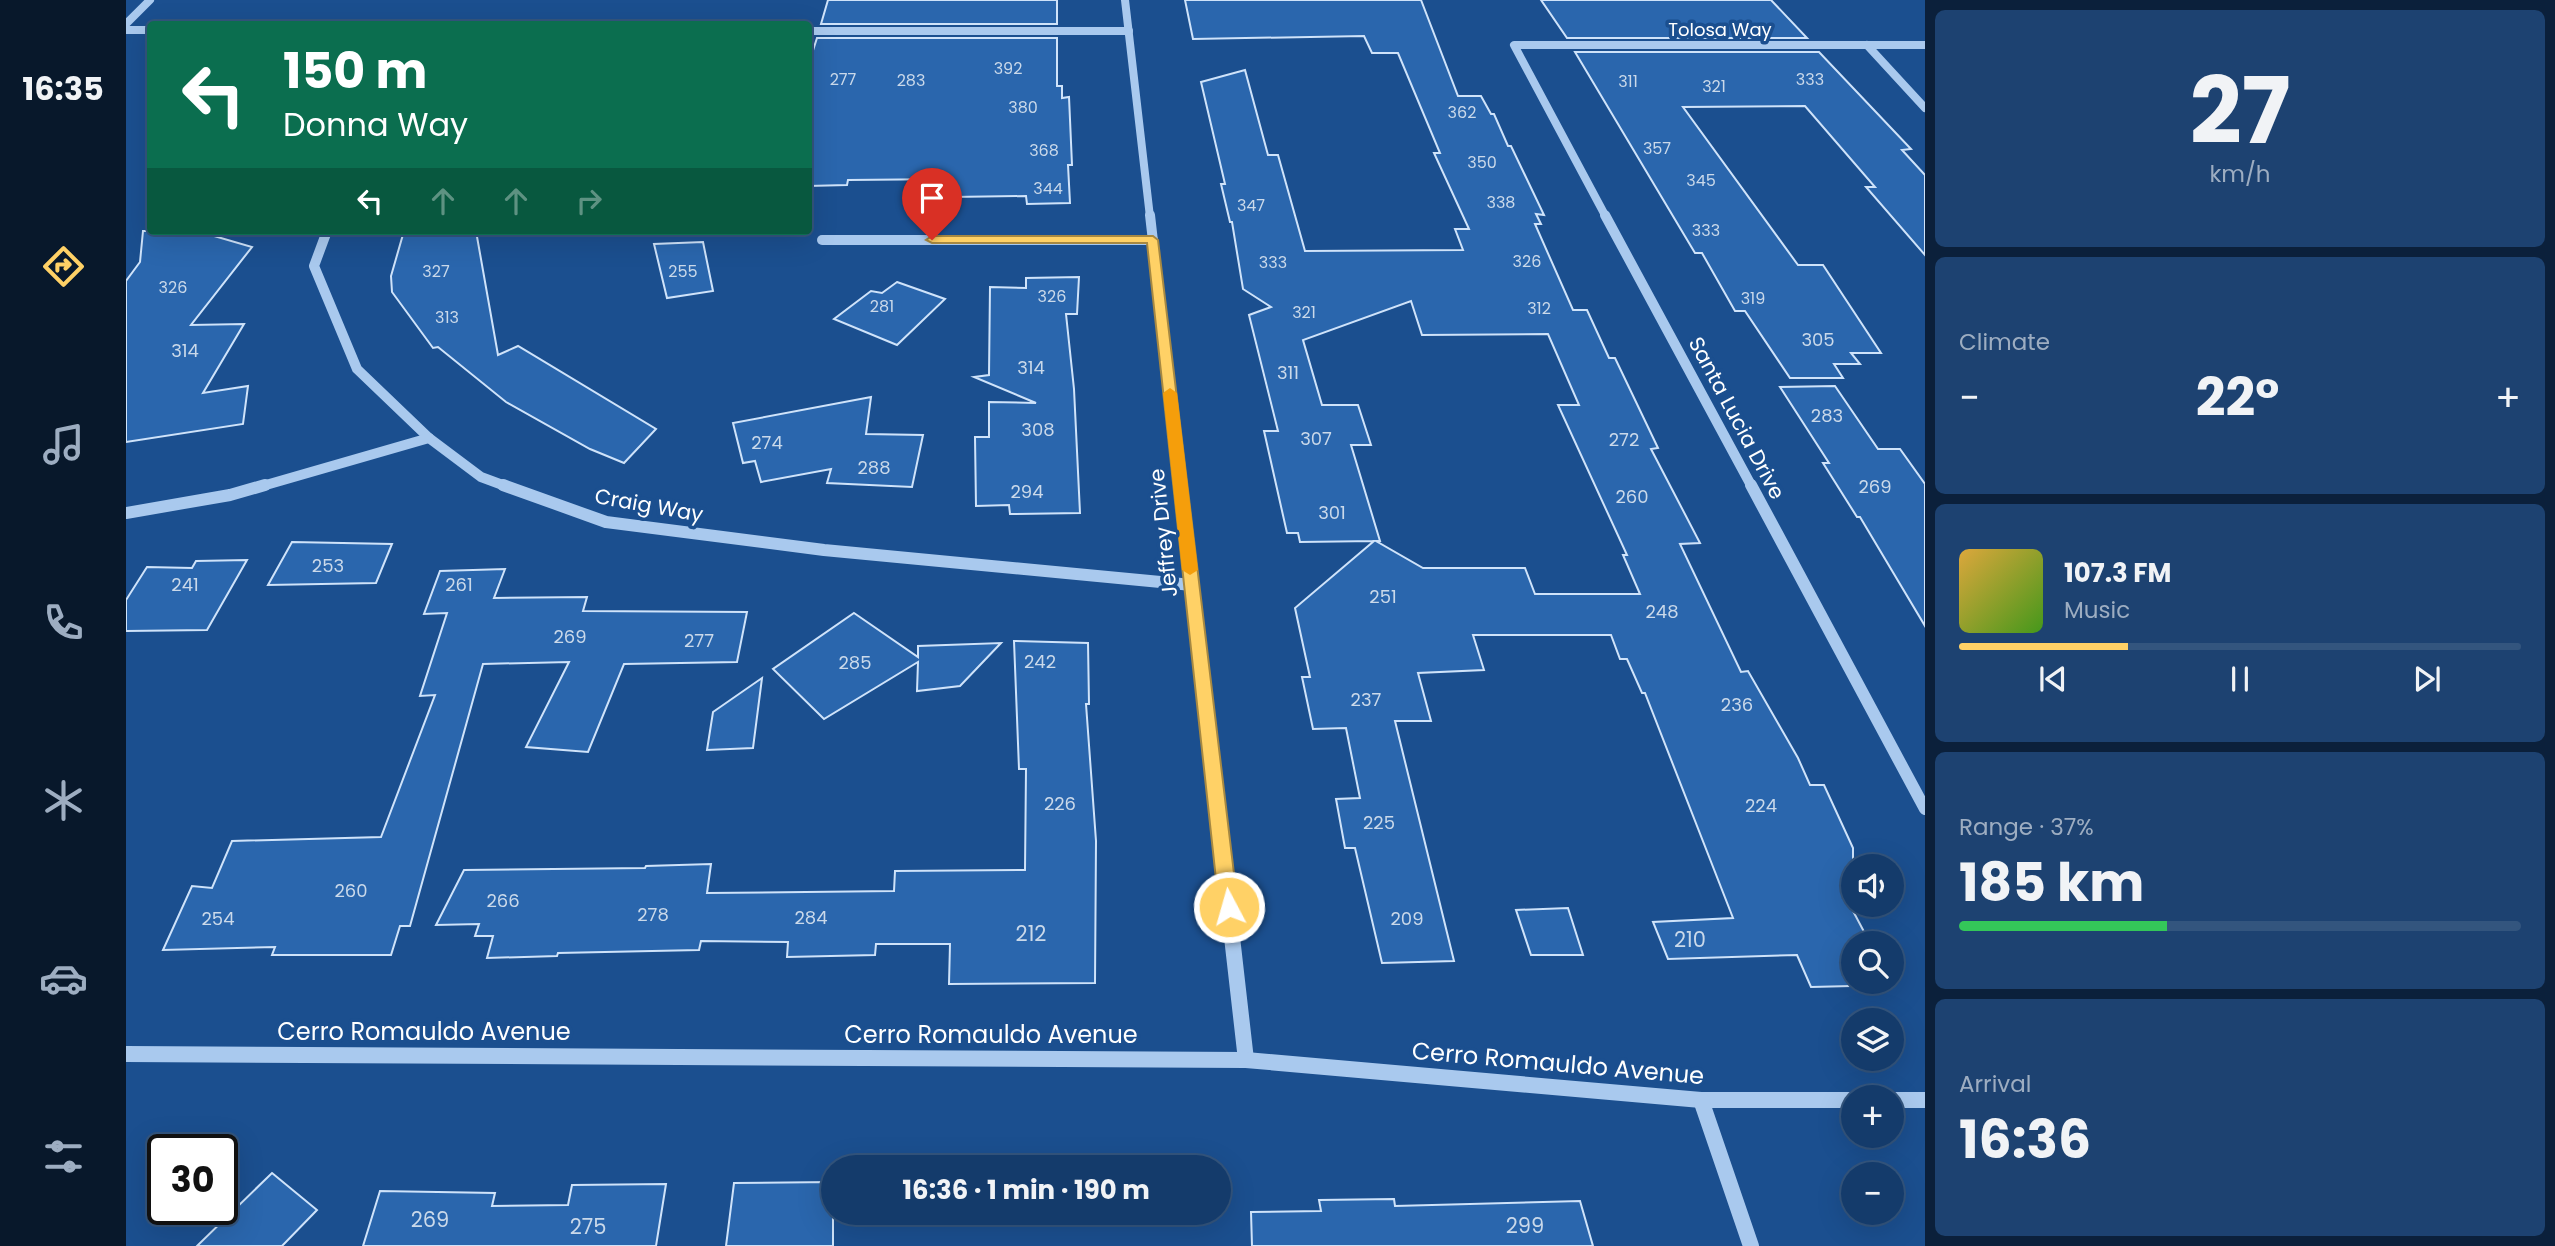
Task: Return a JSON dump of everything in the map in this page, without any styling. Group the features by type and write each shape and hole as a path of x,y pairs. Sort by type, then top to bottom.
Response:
{"street":[{"path":"126,24 150,0"},
{"name":"Jeffrey Drive","path":"1125,0 1246,1060"},
{"path":"126,30 147,30"},
{"path":"812,30 1129,31"},
{"name":"Tolosa Way","path":"1514,45 1925,45"},
{"name":"Santa Lucia Drive","path":"1514,45 1925,809"},
{"path":"1867,45 1925,108"},
{"name":"Craig Way","path":"326,235 314,266 357,369 429,438 481,477 606,522 824,550 1192,585"},
{"path":"822,240 1153,240"},
{"path":"126,513 230,495 429,438"},
{"name":"Cerro Romauldo Avenue","path":"126,1054 1246,1060 1701,1100 1841,1100"},
{"path":"1701,1100 1751,1246"},
{"path":"1904,1100 1925,1100"}],"building":[{"path":"828,0 1057,0 1057,24 821,24"},
{"path":"1185,0 1421,0 1458,96 1481,96 1491,114 1494,114 1544,215 1536,214 1541,224 1535,224 1573,310 1587,310 1609,358 1615,358 1658,448 1651,449 1700,543 1680,544 1741,672 1748,671 1798,758 1810,785 1824,785 1853,848 1853,854 1841,854 1841,917 1856,917 1864,931 1841,931 1841,986 1811,987 1797,955 1668,959 1653,922 1733,918 1645,693 1642,693 1627,659 1620,659 1611,635 1473,635 1484,670 1418,673 1431,721 1395,721 1454,961 1382,963 1355,848 1345,848 1336,799 1360,798 1346,728 1313,729 1302,677 1310,677 1295,608 1374,541 1300,542 1298,533 1287,533 1264,431 1278,431 1249,315 1271,307 1243,289 1232,222 1221,184 1225,184 1201,82 1245,70 1268,155 1278,155 1305,251 1463,250 1455,229 1469,229 1434,153 1440,153 1398,53 1372,53 1364,36 1193,39","holes":["1411,301 1422,335 1548,334 1579,405 1558,405 1627,555 1623,555 1640,594 1535,594 1525,568 1423,568 1376,541 1380,541 1351,445 1371,445 1358,405 1322,405 1303,340"]},
{"path":"1541,0 1771,0 1807,38 1567,38"},
{"path":"817,38 1057,38 1057,86 1062,86 1062,98 1069,97 1072,165 1068,165 1070,203 1027,204 1026,196 951,197 951,179 848,180 847,185 812,186 812,54"},
{"path":"1575,52 1819,52 1911,149 1902,150 1925,175 1925,255 1866,187 1875,187 1805,106 1683,107 1798,265 1823,265 1881,353 1851,353 1860,364 1834,364 1843,378 1790,378 1745,311 1735,311 1702,253 1695,253"},
{"path":"143,231 147,231 147,235 211,235 252,247 191,325 244,324 203,393 248,386 243,424 126,442 126,281 140,262"},
{"path":"403,235 477,235 498,355 518,346 656,429 624,463 590,449 506,402 438,347 433,348 392,292 391,276"},
{"path":"703,242 713,291 667,298 654,244"},
{"path":"1079,277 1077,314 1066,314 1074,389 1080,513 1010,514 1009,505 976,506 975,437 989,437 989,402 1036,403 974,377 989,375 990,287 1026,288 1026,278"},
{"path":"897,282 945,299 897,345 834,319 871,291 882,293"},
{"path":"1835,386 1878,449 1900,449 1925,484 1925,626 1860,517 1857,517 1823,463 1829,463 1780,387"},
{"path":"871,397 866,434 923,435 912,487 827,483 831,469 761,482 755,461 743,463 733,423"},
{"path":"292,542 392,544 376,583 268,585"},
{"path":"247,560 207,630 126,631 126,600 147,567 192,568 196,561"},
{"path":"505,569 494,598 587,597 583,611 747,612 737,662 624,664 588,752 526,747 569,662 483,664 410,926 400,926 391,955 272,955 275,947 163,950 192,886 212,888 232,841 381,837 435,695 420,696 447,613 424,614 440,571"},
{"path":"854,613 918,657 918,646 1001,643 960,686 917,691 918,662 824,719 773,669"},
{"path":"1014,641 1088,643 1089,704 1086,704 1096,841 1095,983 949,984 950,944 876,944 875,955 787,957 788,942 701,941 699,950 558,953 557,956 487,958 493,936 475,936 479,924 436,925 464,870 645,868 711,864 707,893 894,891 895,871 1025,870 1026,769 1019,769"},
{"path":"762,678 753,748 707,750 713,712"},
{"path":"1568,908 1583,955 1531,955 1516,910"},
{"path":"272,1173 317,1210 282,1246 197,1246 219,1225 238,1225 238,1206"},
{"path":"821,1182 821,1225 833,1225 833,1246 726,1246 734,1183"},
{"path":"666,1184 656,1246 363,1246 380,1191 495,1193 492,1206 568,1205 572,1185"},
{"path":"1394,1199 1395,1206 1580,1201 1593,1246 1252,1246 1251,1212 1321,1211 1319,1200"}],"slow traffic":[{"path":"1170,393 1190,570"}],"route":[{"path":"932,240 1153,240 1229,907"}]}
